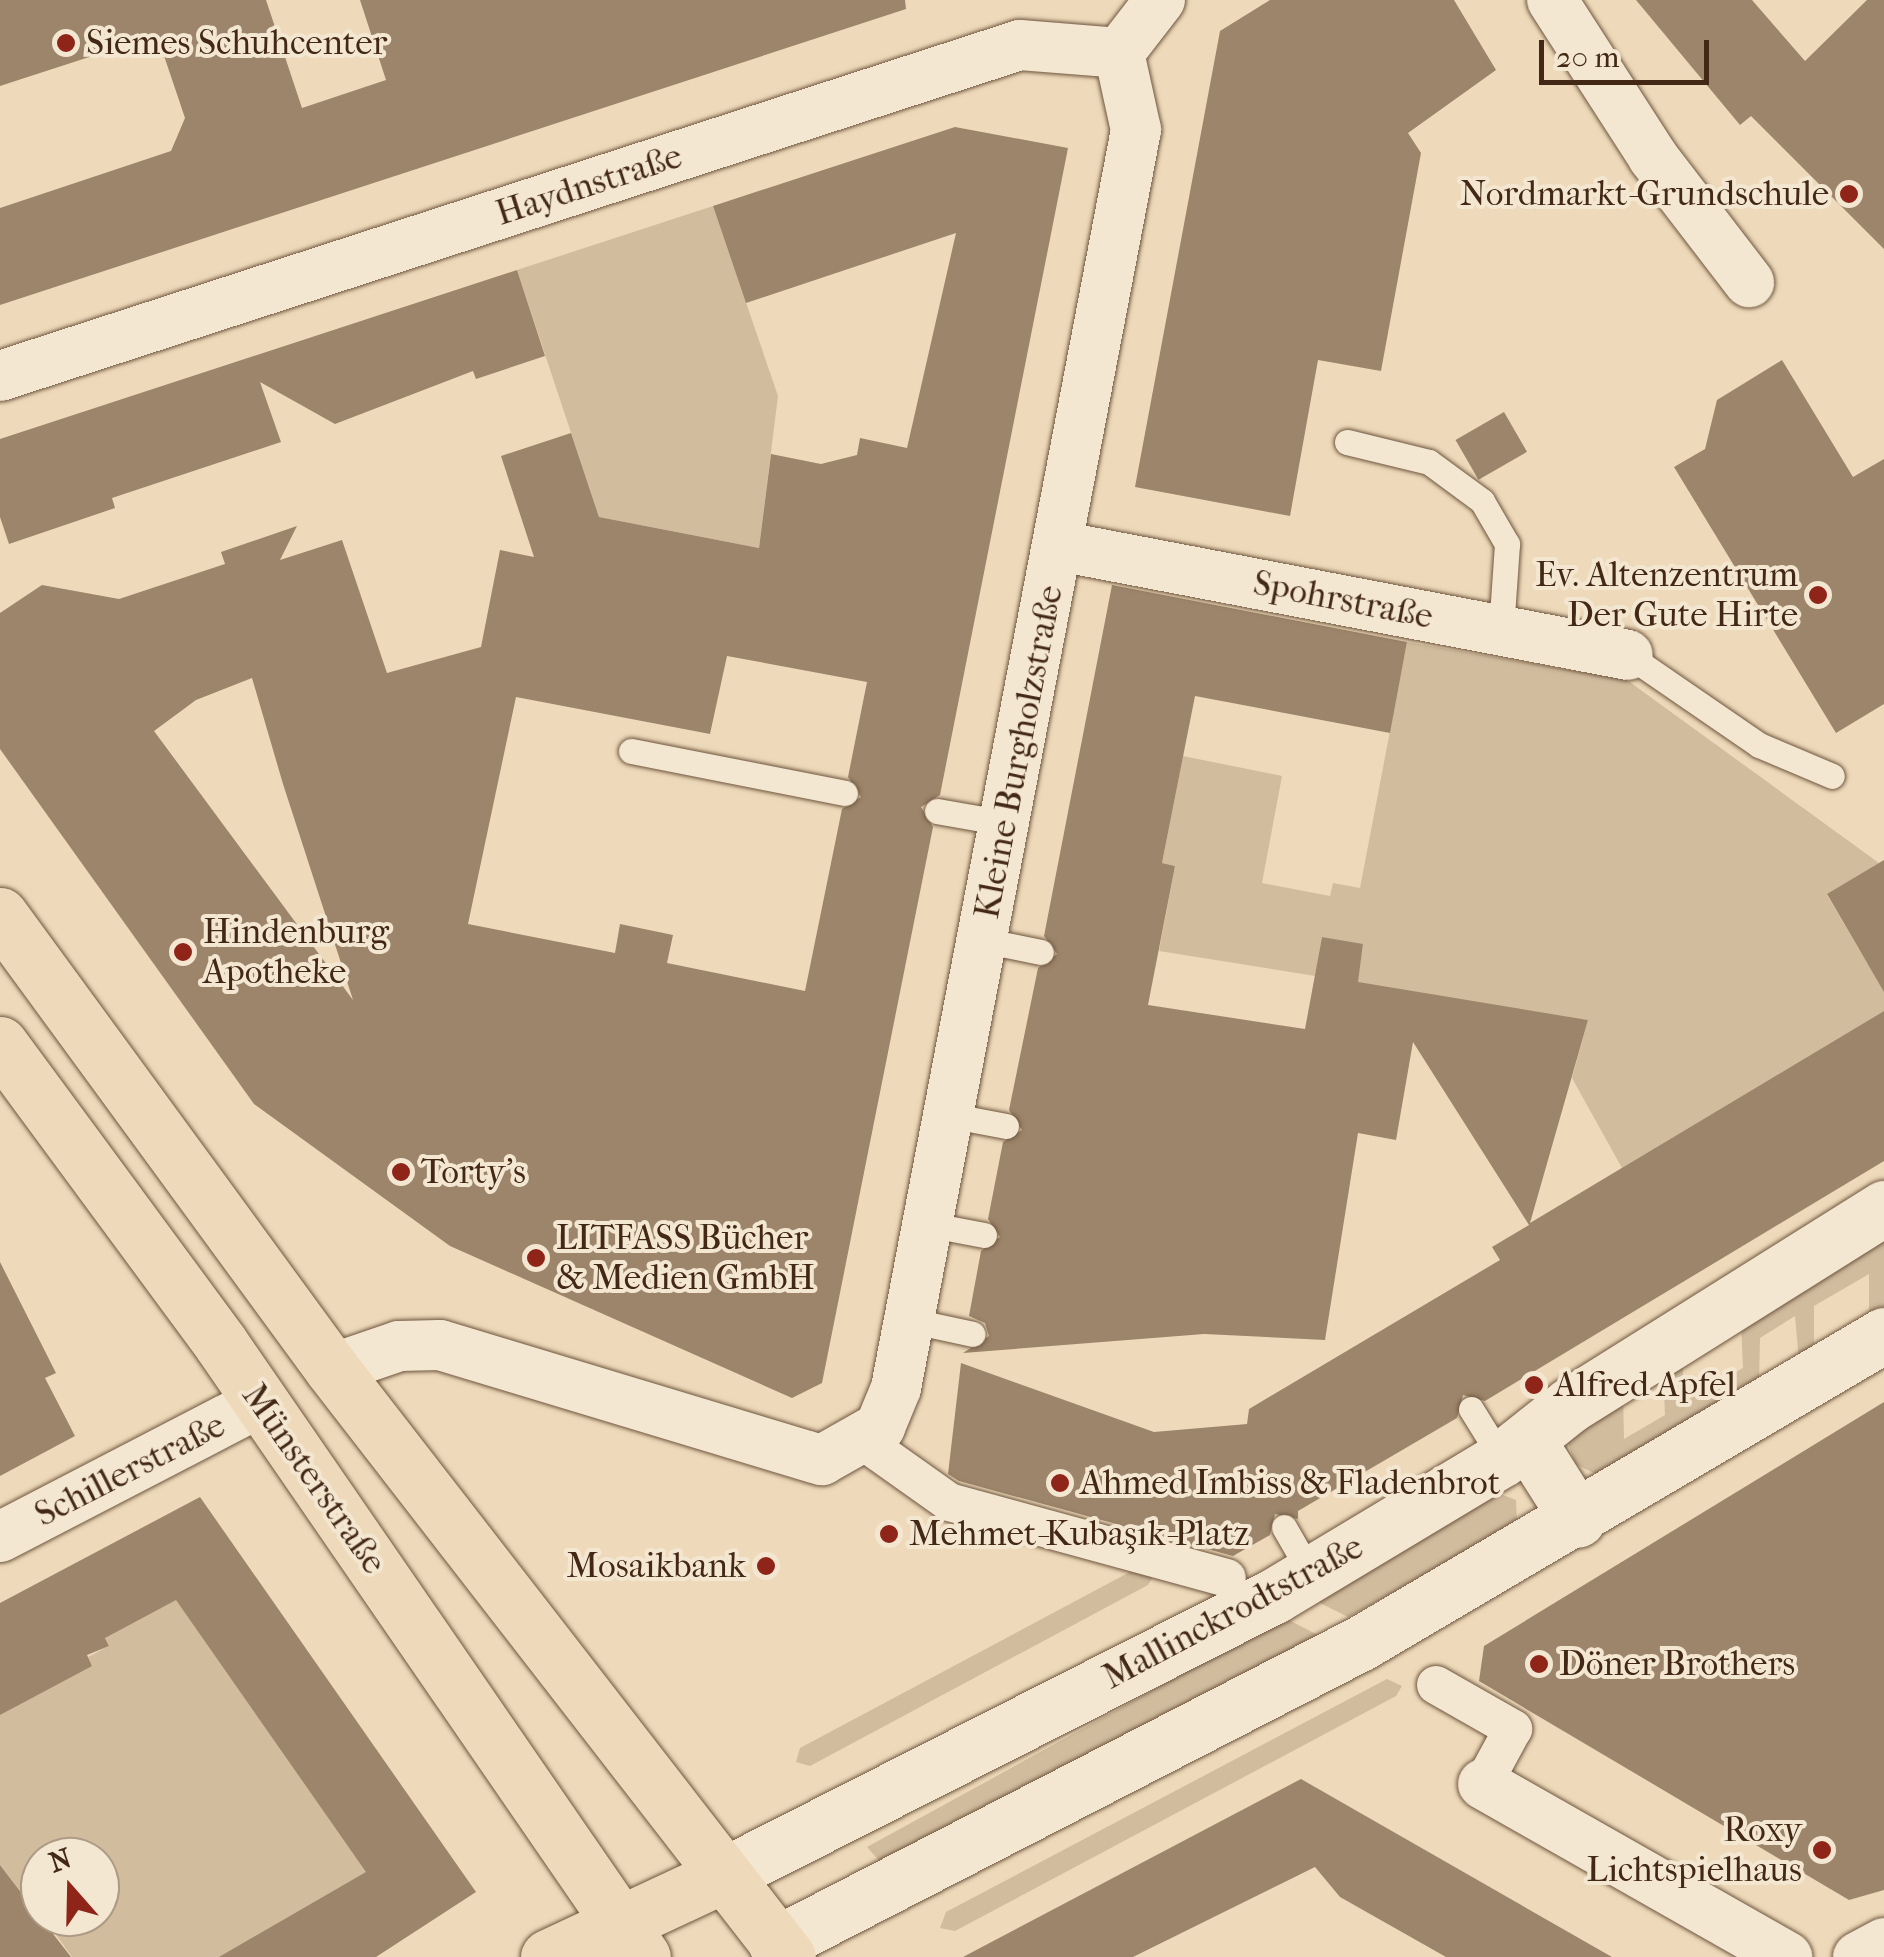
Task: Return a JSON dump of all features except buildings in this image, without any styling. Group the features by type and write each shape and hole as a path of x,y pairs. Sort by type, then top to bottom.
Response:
{"main road":[{"path":"0,915 332,1369 722,1876 769,1953 1361,1643 1578,1520 1884,1335"},
{"name":"Münsterstraße","path":"0,1044 260,1402 631,1938"},
{"name":"Mallinckrodtstraße","path":"548,1957 631,1938 722,1876 1311,1574 1515,1450 1570,1405 1884,1208"},
{"path":"1515,1450 1578,1520"}],"street":[{"path":"1119,53 1160,0"},
{"path":"1552,0 1653,157 1749,282"},
{"name":"Haydnstraße","path":"0,376 1020,46 1119,53"},
{"name":"Kleine Burgholzstraße","path":"864,1441 890,1411 1136,130 1119,53"},
{"name":"Spohrstraße","path":"1059,546 1223,592 1394,625 1502,630 1628,655"},
{"path":"332,1369 400,1346 468,1352 822,1460 864,1441 949,1502 1078,1548 1227,1578"},
{"name":"Schillerstraße","path":"0,1537 260,1402"},
{"path":"1436,1685 1513,1729 1483,1784 1787,1957"},
{"path":"1858,1957 1884,1943"}],"lane":[{"path":"1347,442 1429,462 1482,502 1507,544 1502,630"},
{"path":"1628,655 1759,745 1832,776"},
{"path":"631,751 845,793"},
{"path":"937,811 1004,823"},
{"path":"982,940 1041,952"},
{"path":"948,1114 1006,1126"},
{"path":"926,1224 984,1235"},
{"path":"908,1320 973,1334"},
{"path":"1471,1410 1515,1450"},
{"path":"1284,1527 1311,1574"}],"shaded area":[{"path":"713,206 778,396 759,548 599,517 517,270"},
{"path":"1407,642 1627,680 1879,863 1827,895 1867,963 1884,974 1884,1011 1622,1168 1572,1078 1588,1020 1357,984 1363,945 1322,937 1315,976 1159,951 1175,866 1162,863 1183,756 1282,776 1262,883 1330,896 1333,883 1360,888"},
{"path":"1884,1237 1884,1309 1869,1319 1869,1274 1814,1306 1814,1352 1799,1361 1795,1316 1760,1338 1759,1384 1596,1474 1575,1464 1567,1439 1623,1395 1624,1439 1665,1415 1663,1370 1682,1359 1685,1401 1743,1368 1741,1323"},
{"path":"1498,1493 1516,1500 1517,1524 1348,1617 1316,1601"},
{"path":"1141,1566 1153,1577 1148,1585 810,1766 796,1762 800,1748"},
{"path":"172,1583 335,1827 389,1878 220,1957 72,1957 58,1937 120,1937 120,1837 20,1837 20,1890 0,1865 0,1715 16,1706 12,1697 92,1666 88,1657 109,1646 105,1637"},
{"path":"1285,1618 1318,1635 881,1863 867,1847"},
{"path":"1387,1679 1402,1686 1396,1696 955,1931 940,1928 946,1912"}],"place":[{"name":"Siemes Schuhcenter","path":"66,43"},
{"name":"Nordmarkt-Grundschule","path":"1849,194"},
{"name":"Ev. Altenzentrum Der Gute Hirte","path":"1818,595"},
{"name":"Hindenburg Apotheke","path":"183,952"},
{"name":"Torty's","path":"401,1172"},
{"name":"LITFASS Bücher & Medien GmbH","path":"536,1258"},
{"name":"Alfred Apfel","path":"1534,1385"},
{"name":"Ahmed Imbiss & Fladenbrot","path":"1060,1483"},
{"name":"Mehmet-Kubaşık-Platz","path":"889,1534"},
{"name":"Mosaikbank","path":"766,1566"},
{"name":"Döner Brothers","path":"1539,1664"},
{"name":"Roxy Lichtspielhaus","path":"1822,1850"}]}
